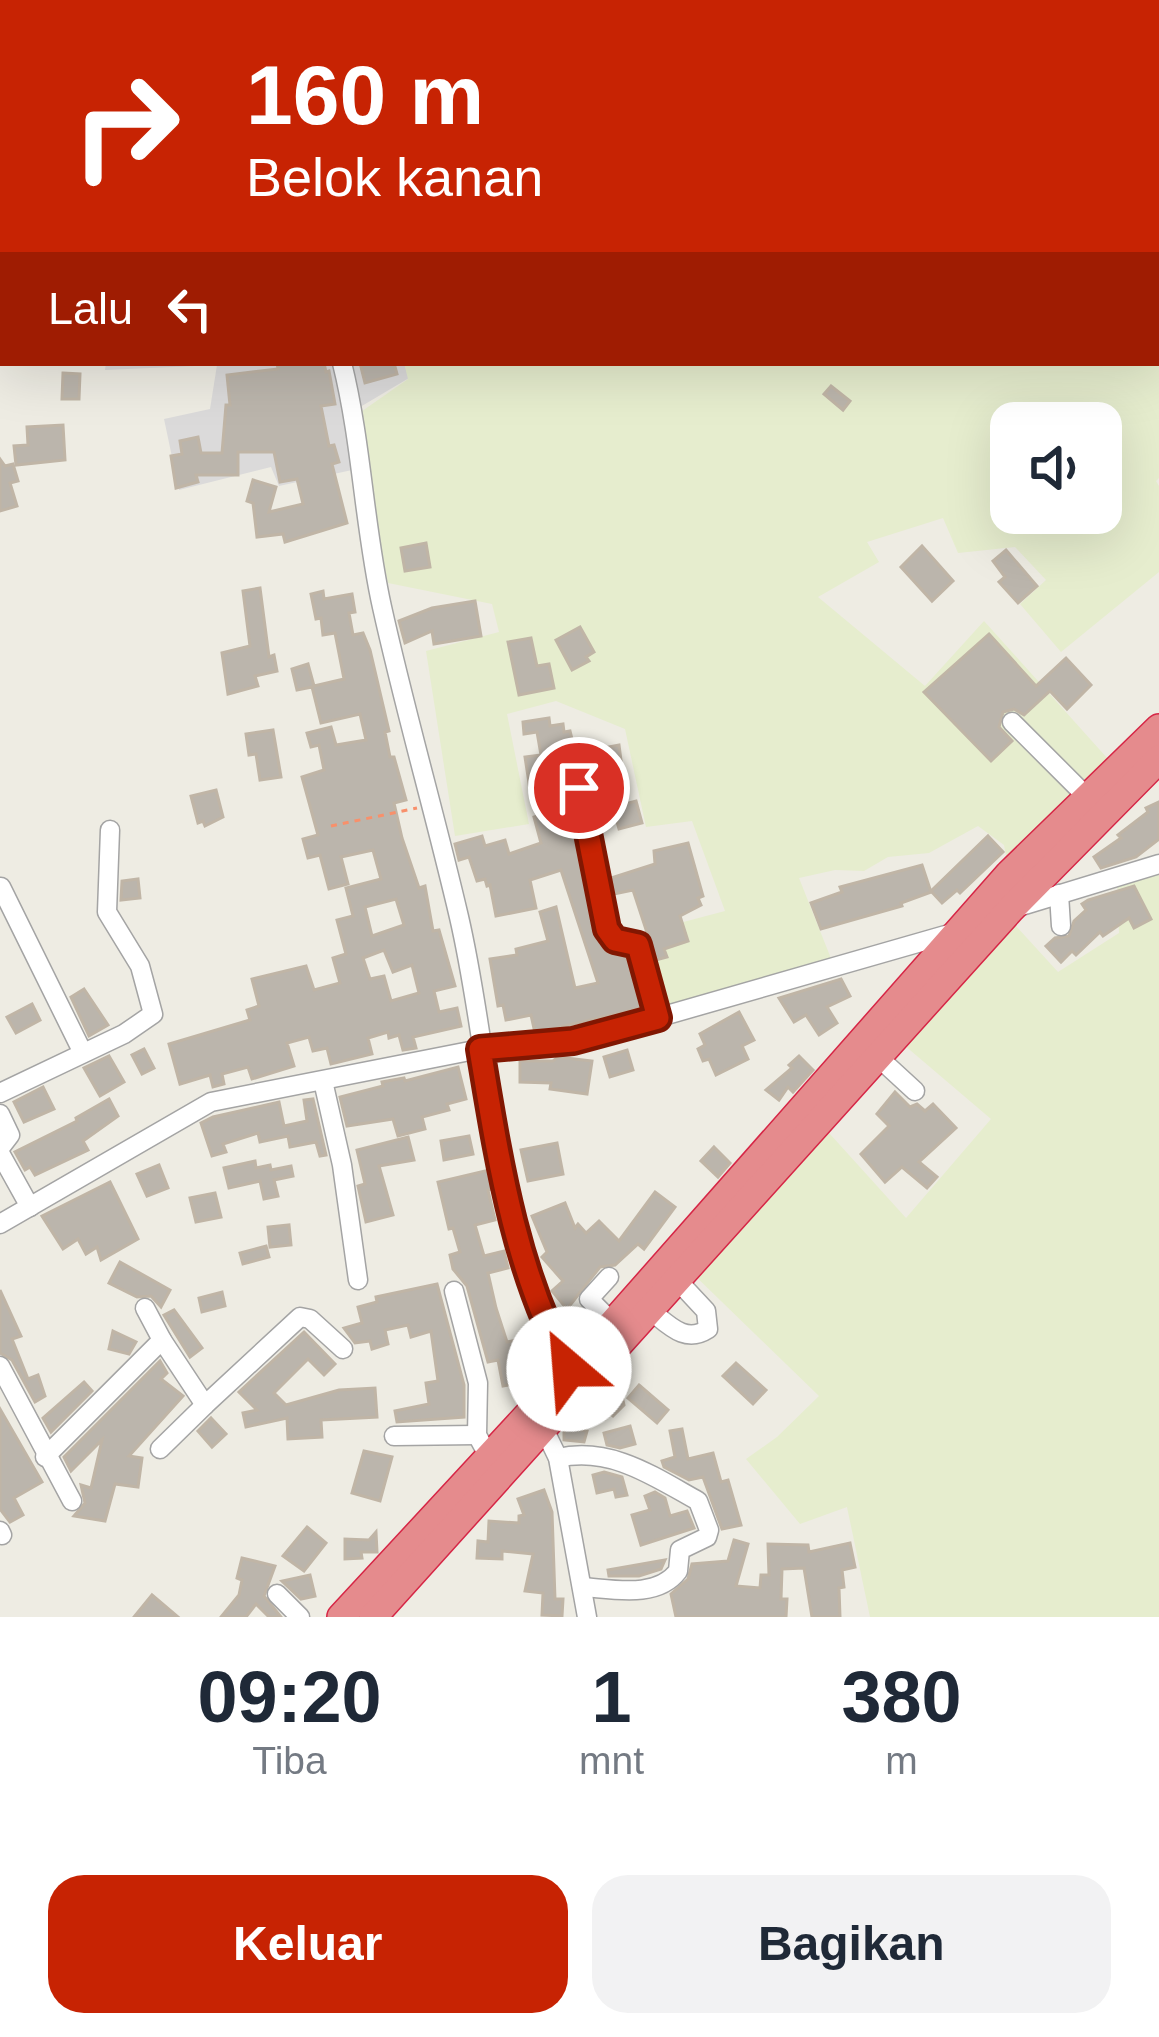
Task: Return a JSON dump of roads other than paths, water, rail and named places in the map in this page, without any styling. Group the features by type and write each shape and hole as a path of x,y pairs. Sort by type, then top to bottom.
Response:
{"highway":[{"path":"342,1617 483,1446 613,1323 964,929 1045,874 1086,796 1159,728"},
{"path":"374,1617 1011,909 1159,759"}],"street":[{"path":"342,366 381,604 459,917 494,1132 533,1295 569,1369"},
{"path":"1012,722 1086,796"},
{"path":"572,752 607,929 615,940 638,945 658,1018"},
{"path":"0,1093 153,1014 140,966 107,912 110,830"},
{"path":"1061,926 1045,874 1159,864"},
{"path":"1,886 82,1053"},
{"path":"0,1224 197,1107 480,1049 573,1041 964,929 1011,909"},
{"path":"878,1058 915,1091"},
{"path":"323,1081 342,1165 358,1280"},
{"path":"0,1114 10,1136 0,1150 30,1207"},
{"path":"610,1277 589,1298 613,1323"},
{"path":"651,1311 684,1335 692,1337 708,1329 706,1311 678,1281"},
{"path":"394,1436 483,1446 478,1383 454,1292"},
{"path":"145,1308 205,1405"},
{"path":"160,1449 299,1317 310,1319 344,1349"},
{"path":"45,1456 162,1340"},
{"path":"0,1366 72,1501"},
{"path":"544,1430 558,1458 587,1617"},
{"path":"558,1458 590,1454 634,1467 698,1501 709,1530 706,1537 680,1550 678,1571 664,1586 582,1588"},
{"path":"277,1594 300,1617"}]}
